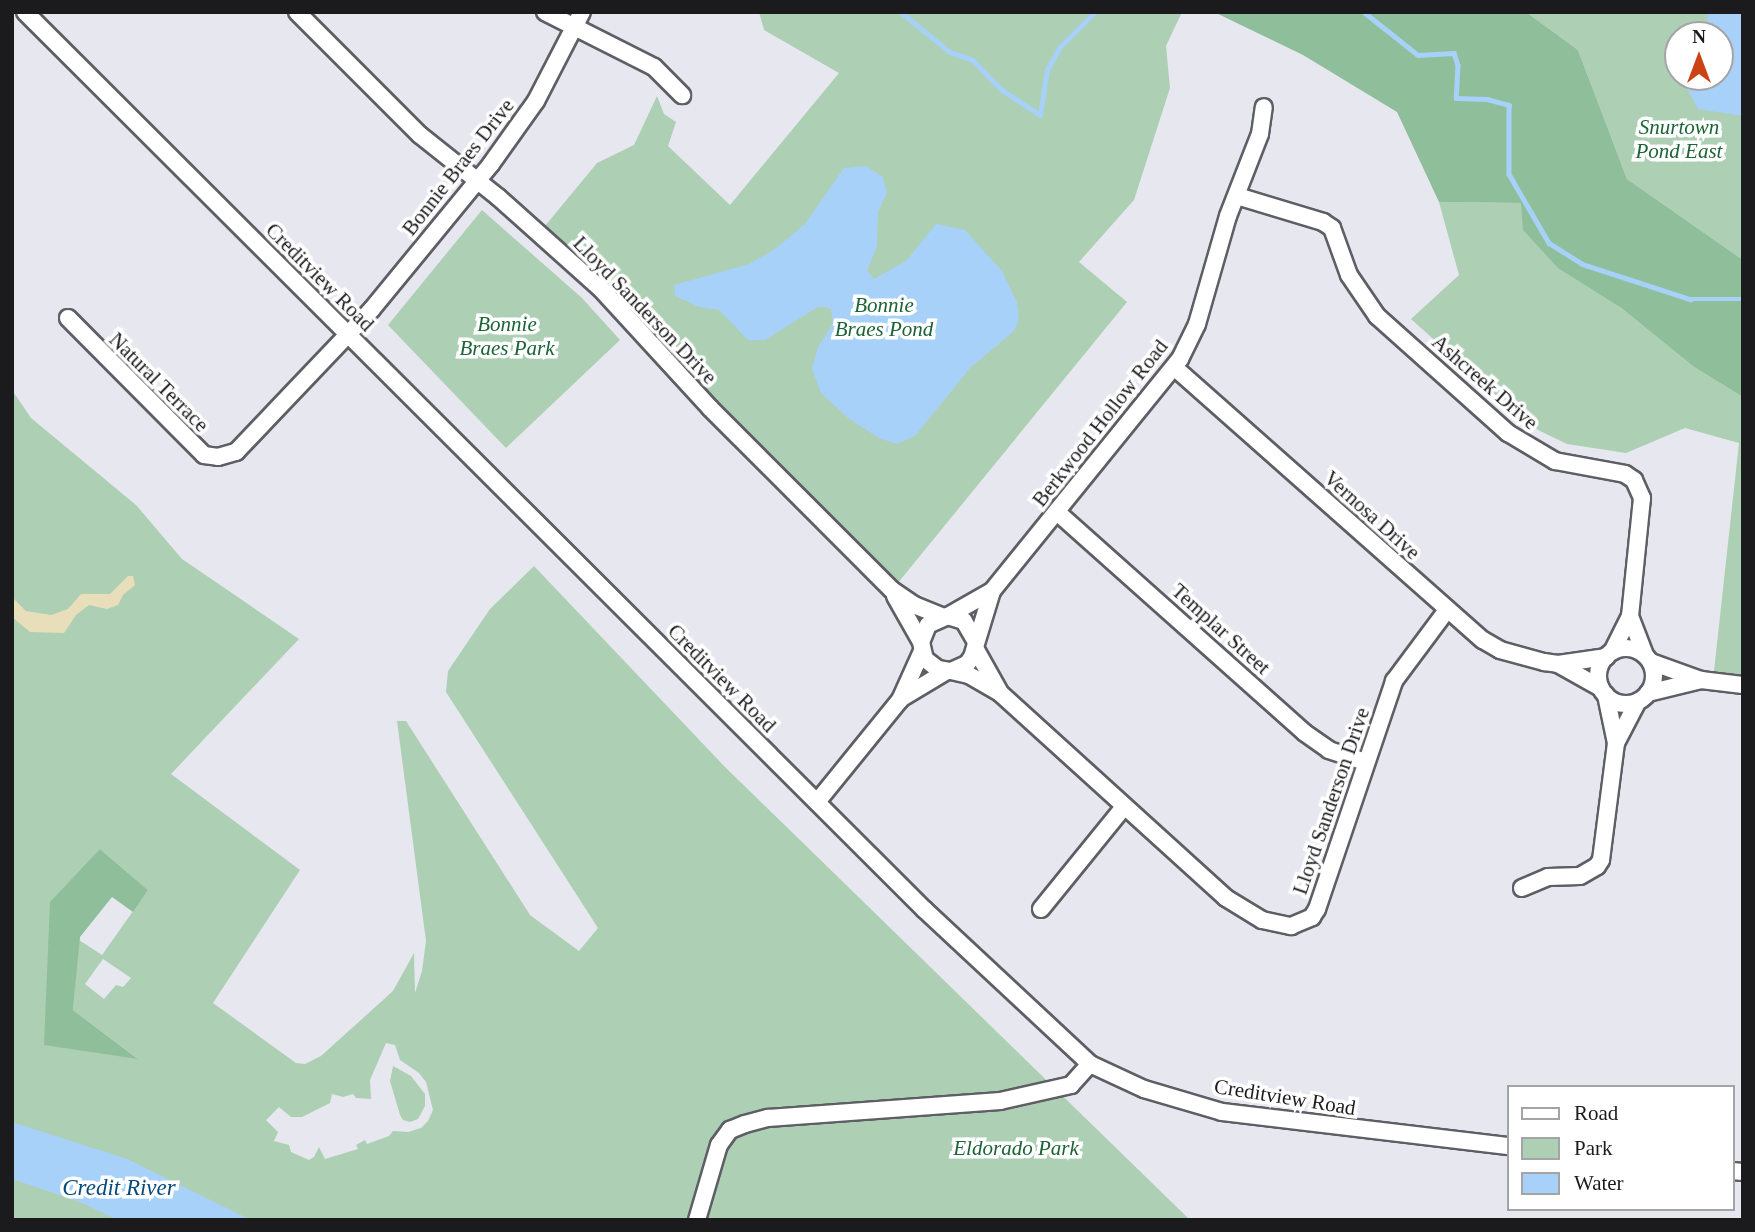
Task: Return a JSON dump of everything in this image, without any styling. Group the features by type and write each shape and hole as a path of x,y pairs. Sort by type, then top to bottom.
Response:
{"street":[{"name":"Creditview Road","path":"25,12 925,910 1090,1064 1144,1089 1222,1112 1506,1146"},
{"name":"Lloyd Sanderson Drive","path":"297,12 420,135 601,289 718,417 892,590 914,605 946,617"},
{"path":"545,12 579,20 654,67 682,95"},
{"name":"Bonnie Braes Drive","path":"348,335 477,181 536,100 579,20"},
{"name":"Berkwood Hollow Road","path":"946,617 992,591 1174,367 1197,324 1237,195 1260,134 1264,107"},
{"name":"Ashcreek Drive","path":"1237,195 1324,222 1332,228 1354,284 1377,316 1508,433 1555,461 1625,474 1634,480 1642,498 1630,616 1609,654"},
{"name":"Natural Terrace","path":"68,318 193,445 204,455 218,457 236,452 348,335"},
{"name":"Vernosa Drive","path":"1174,367 1447,610 1500,650 1527,659 1558,664 1609,654"},
{"name":"Templar Street","path":"1057,512 1305,733 1329,750 1366,762"},
{"name":"Lloyd Sanderson Drive","path":"892,590 921,646"},
{"name":"Berkwood Hollow Road","path":"975,645 992,591"},
{"name":"Lloyd Sanderson Drive","path":"949,671 969,675 1000,693 1124,807 1241,909 1262,920 1291,926 1312,917 1317,909 1394,681 1447,610"},
{"name":"Ashcreek Drive","path":"1630,616 1648,659"},
{"path":"817,802 900,699 928,625 946,617 964,621 975,645 967,664 949,671 900,699"},
{"name":"Lloyd Sanderson Drive","path":"975,645 1000,693"},
{"path":"921,646 931,665 949,671"},
{"path":"1522,888 1548,877 1580,876 1597,866 1604,853 1615,743 1599,672 1609,654 1629,648 1648,659 1701,680 1743,685"},
{"path":"1615,743 1654,678 1648,659"},
{"name":"Vernosa Drive","path":"1558,664 1604,691"},
{"path":"1604,691 1621,703 1701,680"},
{"path":"1041,909 1124,807"},
{"path":"697,1220 719,1145 730,1130 745,1124 768,1118 1000,1101 1071,1085 1090,1064"}],"green space":[{"name":"Bonnie Braes Pond","path":"759,12 1182,12 1166,46 1170,88 1134,200 1079,262 1127,302 897,584 715,400 606,281 545,226 597,163 634,145 657,96 664,114 676,122 668,146 730,205 839,73 764,30"},
{"path":"1214,12 1526,12 1578,50 1627,179 1743,260 1743,397 1694,367 1620,307 1558,268 1523,230 1521,203 1439,202 1397,112 1303,55"},
{"name":"Snurtown Pond East","path":"1526,12 1743,12 1743,260 1627,179 1578,50"},
{"path":"1439,202 1521,203 1620,307 1694,367 1743,397 1743,675 1714,671 1739,443 1685,428 1626,453 1567,444 1521,418 1411,319 1459,275"},
{"name":"Bonnie Braes Park","path":"482,210 582,298 620,340 506,448 388,325"},
{"name":"Eldorado Park","path":"12,390 31,418 136,505 182,559 299,639 171,774 300,870 213,1003 296,1063 305,1064 321,1056 393,991 414,953 415,993 422,971 426,941 397,721 406,721 530,915 579,951 598,928 446,692 448,671 490,609 534,566 725,767 1190,1220 12,1220","holes":["100,849 148,890 102,955 79,940 73,1010 137,1058 44,1044","103,959 131,978 123,987 116,985 104,999 85,984","386,1043 395,1045 400,1060 419,1073 426,1082 433,1110 428,1121 421,1128 408,1132 393,1131 389,1136 367,1144 365,1140 356,1145 358,1149 325,1159 319,1147 314,1157 309,1160 291,1152 289,1145 274,1141 278,1132 266,1120 279,1107 291,1117 302,1117 330,1103 332,1094 343,1097 353,1094 356,1098 371,1099 370,1080"]},
{"path":"100,849 148,890 133,912 112,897 80,937 73,1010 138,1059 44,1045 50,902"},
{"path":"393,1066 411,1076 425,1094 425,1106 418,1119 410,1122 403,1120 400,1115 390,1081"}],"sand":[{"path":"128,576 133,576 135,585 123,595 118,605 107,609 89,605 76,615 64,633 30,632 12,617 12,597 26,611 51,615 68,609 81,594 110,594"}],"water":[{"path":"1708,12 1743,12 1743,116 1698,109 1689,91 1734,91 1734,21 1707,21"},
{"path":"866,166 883,177 887,193 878,212 877,246 867,271 874,279 906,261 936,224 965,230 1002,271 1017,302 1019,321 1013,332 971,367 915,436 897,444 879,438 848,418 821,393 812,369 818,347 833,323 831,310 827,307 818,307 765,340 748,340 719,310 699,307 675,296 674,285 749,264 775,249 805,224 844,168"},
{"name":"Credit River","path":"12,1122 127,1159 251,1220 118,1220 77,1201 12,1179"}],"waterway":[{"path":"901,12 950,52 973,60 1002,90 1040,115 1047,70 1059,48 1095,12"},
{"path":"1364,12 1418,55 1454,53 1458,65 1456,98 1487,99 1509,105 1509,174 1549,243 1582,264 1690,299 1743,299"}]}
